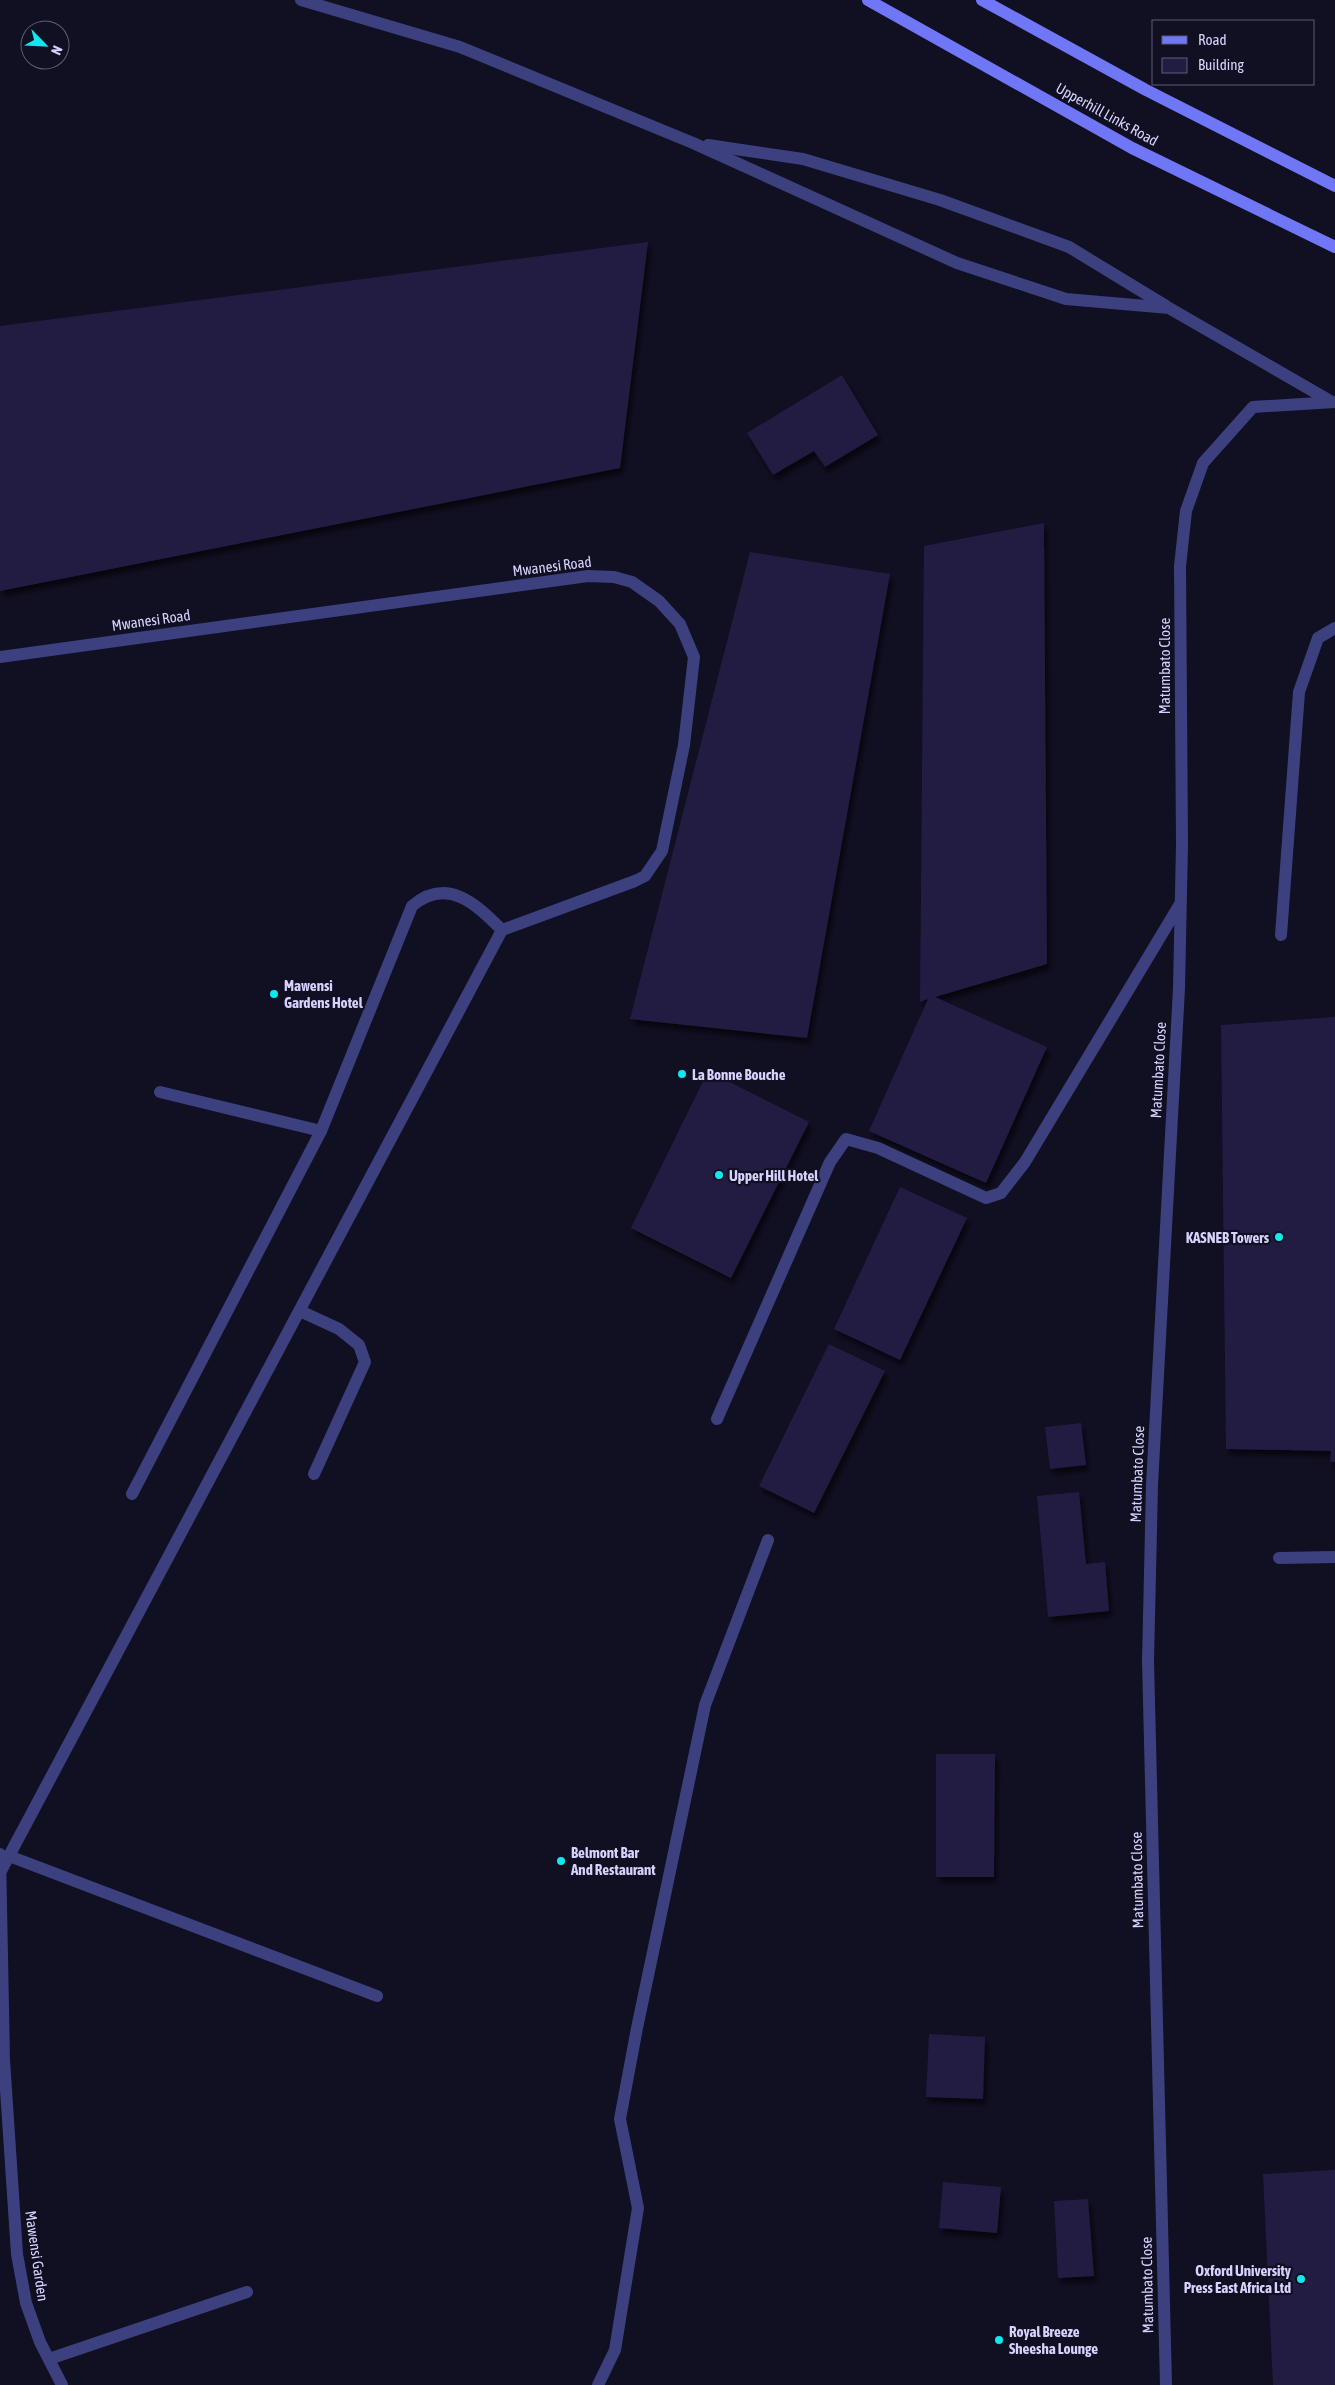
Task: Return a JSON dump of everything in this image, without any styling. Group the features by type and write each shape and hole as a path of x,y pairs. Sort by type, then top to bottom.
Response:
{"street":[{"path":"301,0 460,47 693,143 956,263 1066,299 1169,308"},
{"name":"Upperhill Links Road","path":"868,0 1132,148 1335,247"},
{"path":"982,0 1146,90 1335,186"},
{"path":"693,143 803,160 940,200 1069,247 1169,308 1334,402"},
{"name":"Matumbato Close","path":"1166,2385 1148,1661 1152,1485 1179,988 1181,902 1180,566 1186,511 1203,463 1253,408 1334,402"},
{"name":"Mwanesi Road","path":"0,657 588,576 614,577 632,582 659,601 680,624 694,658 684,745 662,851 645,876 635,881 502,930"},
{"path":"1280,935 1299,692 1318,638 1335,628"},
{"path":"132,1494 321,1131 412,906 423,897 450,893 462,897 483,911 502,930 300,1311 5,1855 377,1996"},
{"path":"717,1418 830,1162 846,1139 878,1148 986,1198 1001,1193 1025,1162 1181,902"},
{"path":"160,1092 321,1131"},
{"path":"300,1311 339,1330 359,1345 365,1362 314,1474"},
{"path":"598,2385 615,2350 638,2208 620,2119 637,2028 706,1705 768,1540"},
{"path":"1279,1558 1335,1557"},
{"name":"Mawensi Garden","path":"5,1855 1,1871 4,2119 17,2254 28,2311 40,2342 62,2385"},
{"path":"49,2359 247,2292"}],"building":[{"path":"648,242 620,468 0,591 0,326"},
{"path":"842,375 878,435 825,467 814,451 773,475 747,433"},
{"path":"1044,523 1047,964 935,997 1047,1047 986,1183 869,1131 928,999 920,1002 924,546"},
{"path":"750,552 890,574 807,1038 630,1019"},
{"name":"KASNEB Towers","path":"1335,1017 1335,1462 1330,1462 1331,1451 1226,1449 1221,1025"},
{"name":"Upper Hill Hotel","path":"708,1071 809,1122 731,1278 631,1228"},
{"path":"900,1187 967,1218 900,1360 834,1329"},
{"path":"829,1344 885,1371 814,1513 759,1486"},
{"path":"1081,1423 1086,1465 1050,1469 1045,1427"},
{"path":"1079,1492 1086,1564 1105,1562 1109,1611 1048,1617 1037,1496"},
{"path":"936,1754 995,1754 994,1877 936,1877"},
{"path":"929,2034 985,2037 983,2099 926,2097"},
{"name":"Oxford University Press East Africa Ltd","path":"1335,2170 1335,2385 1273,2385 1263,2174"},
{"path":"943,2182 1001,2187 997,2233 939,2228"},
{"path":"1088,2199 1094,2276 1058,2278 1054,2201"}],"place":[{"name":"Mawensi Gardens Hotel","path":"274,994"},
{"name":"La Bonne Bouche","path":"682,1074"},
{"name":"Upper Hill Hotel","path":"719,1175"},
{"name":"KASNEB Towers","path":"1279,1237"},
{"name":"Belmont Bar And Restaurant","path":"561,1861"},
{"name":"Oxford University Press East Africa Ltd","path":"1301,2279"},
{"name":"Royal Breeze Sheesha Lounge","path":"999,2340"}]}
